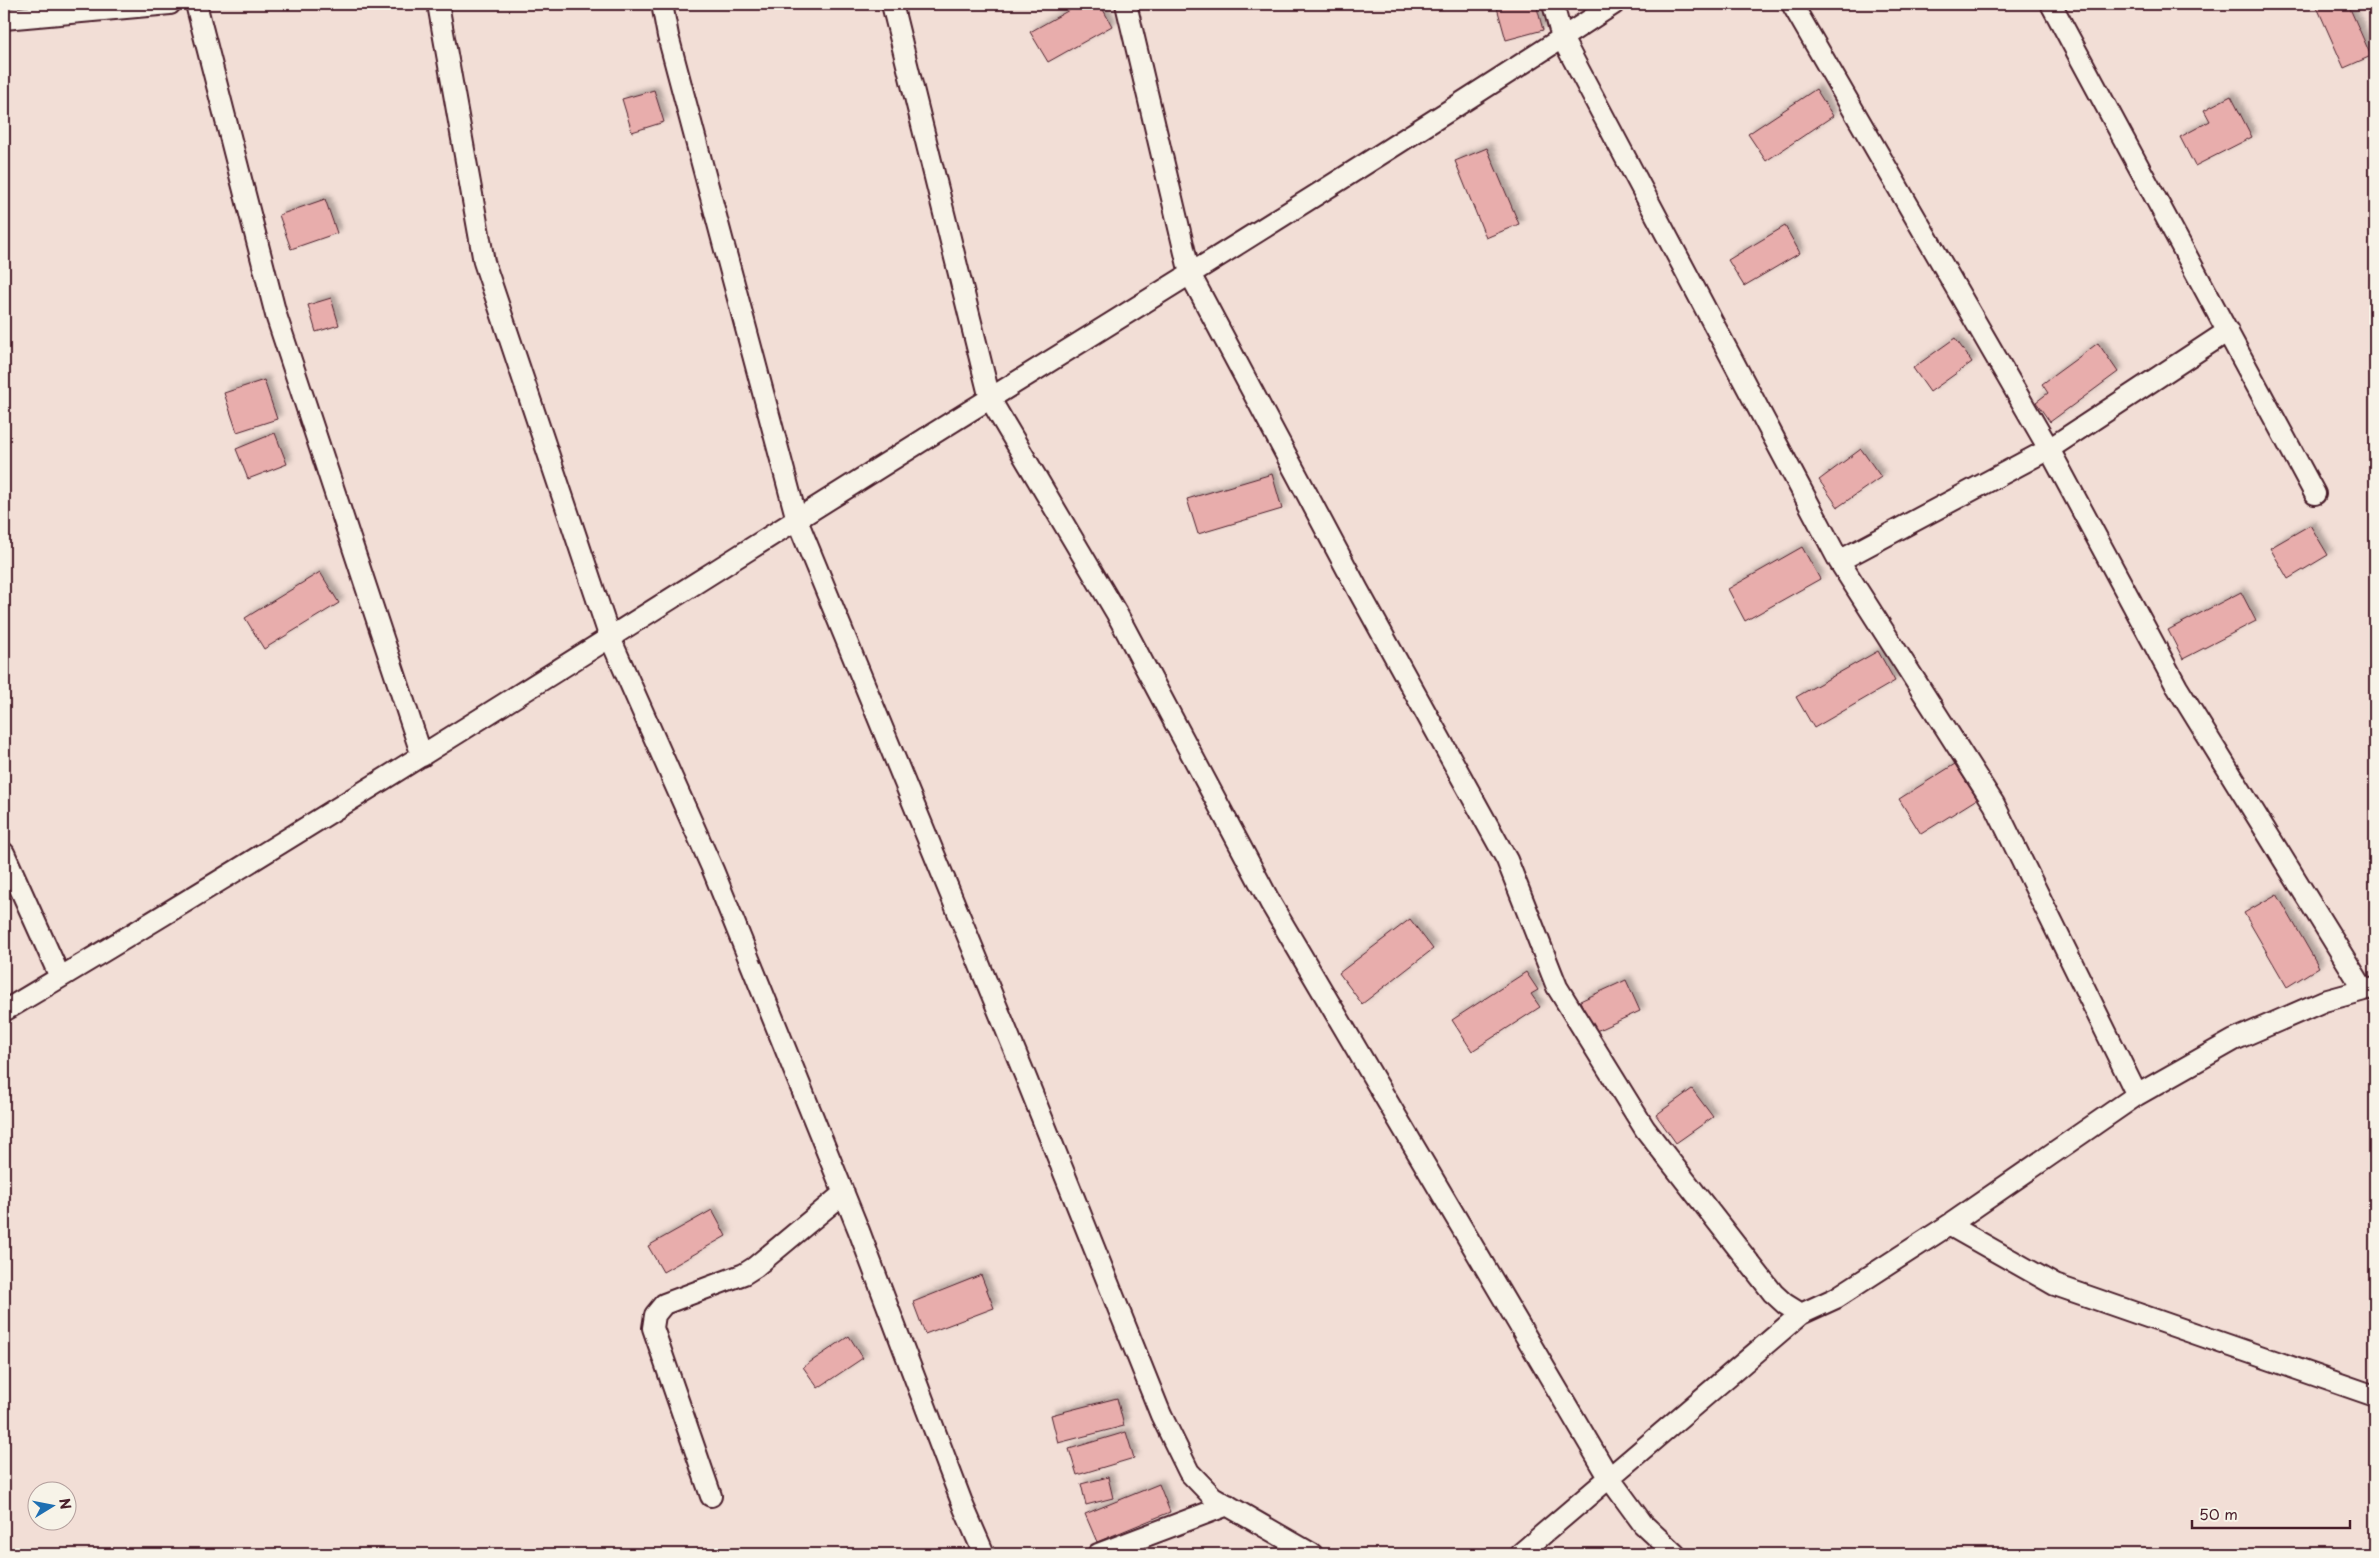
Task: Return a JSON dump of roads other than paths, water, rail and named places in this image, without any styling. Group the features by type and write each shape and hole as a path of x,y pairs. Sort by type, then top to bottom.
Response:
{"street":[{"path":"4,19 170,4"},
{"path":"196,4 276,315 422,756"},
{"path":"438,4 484,262 610,638 713,870 844,1193 964,1508 984,1554"},
{"path":"662,4 668,36 796,520 1026,1078 1161,1415 1189,1472 1213,1496 1312,1554"},
{"path":"892,4 990,398 1117,614 1271,904 1610,1479 1643,1524 1675,1554"},
{"path":"1126,4 1190,274 1353,581 1507,860 1558,987 1645,1129 1773,1293 1785,1304 1801,1314"},
{"path":"1553,4 1562,38 1838,561 1994,804 2137,1095"},
{"path":"4,1010 422,756 990,398 1431,124 1614,4"},
{"path":"1520,1554 1801,1314 1836,1298 1949,1225 2137,1095 2234,1040 2324,1000 2370,989 2177,687 2049,449 1792,4"},
{"path":"2051,4 2315,494"},
{"path":"1838,561 2049,449 2228,331"},
{"path":"4,853 60,977"},
{"path":"711,1496 653,1328 655,1315 664,1304 744,1274 755,1267 844,1193"},
{"path":"1949,1225 2055,1284 2375,1396"},
{"path":"1098,1554 1228,1505"}]}
